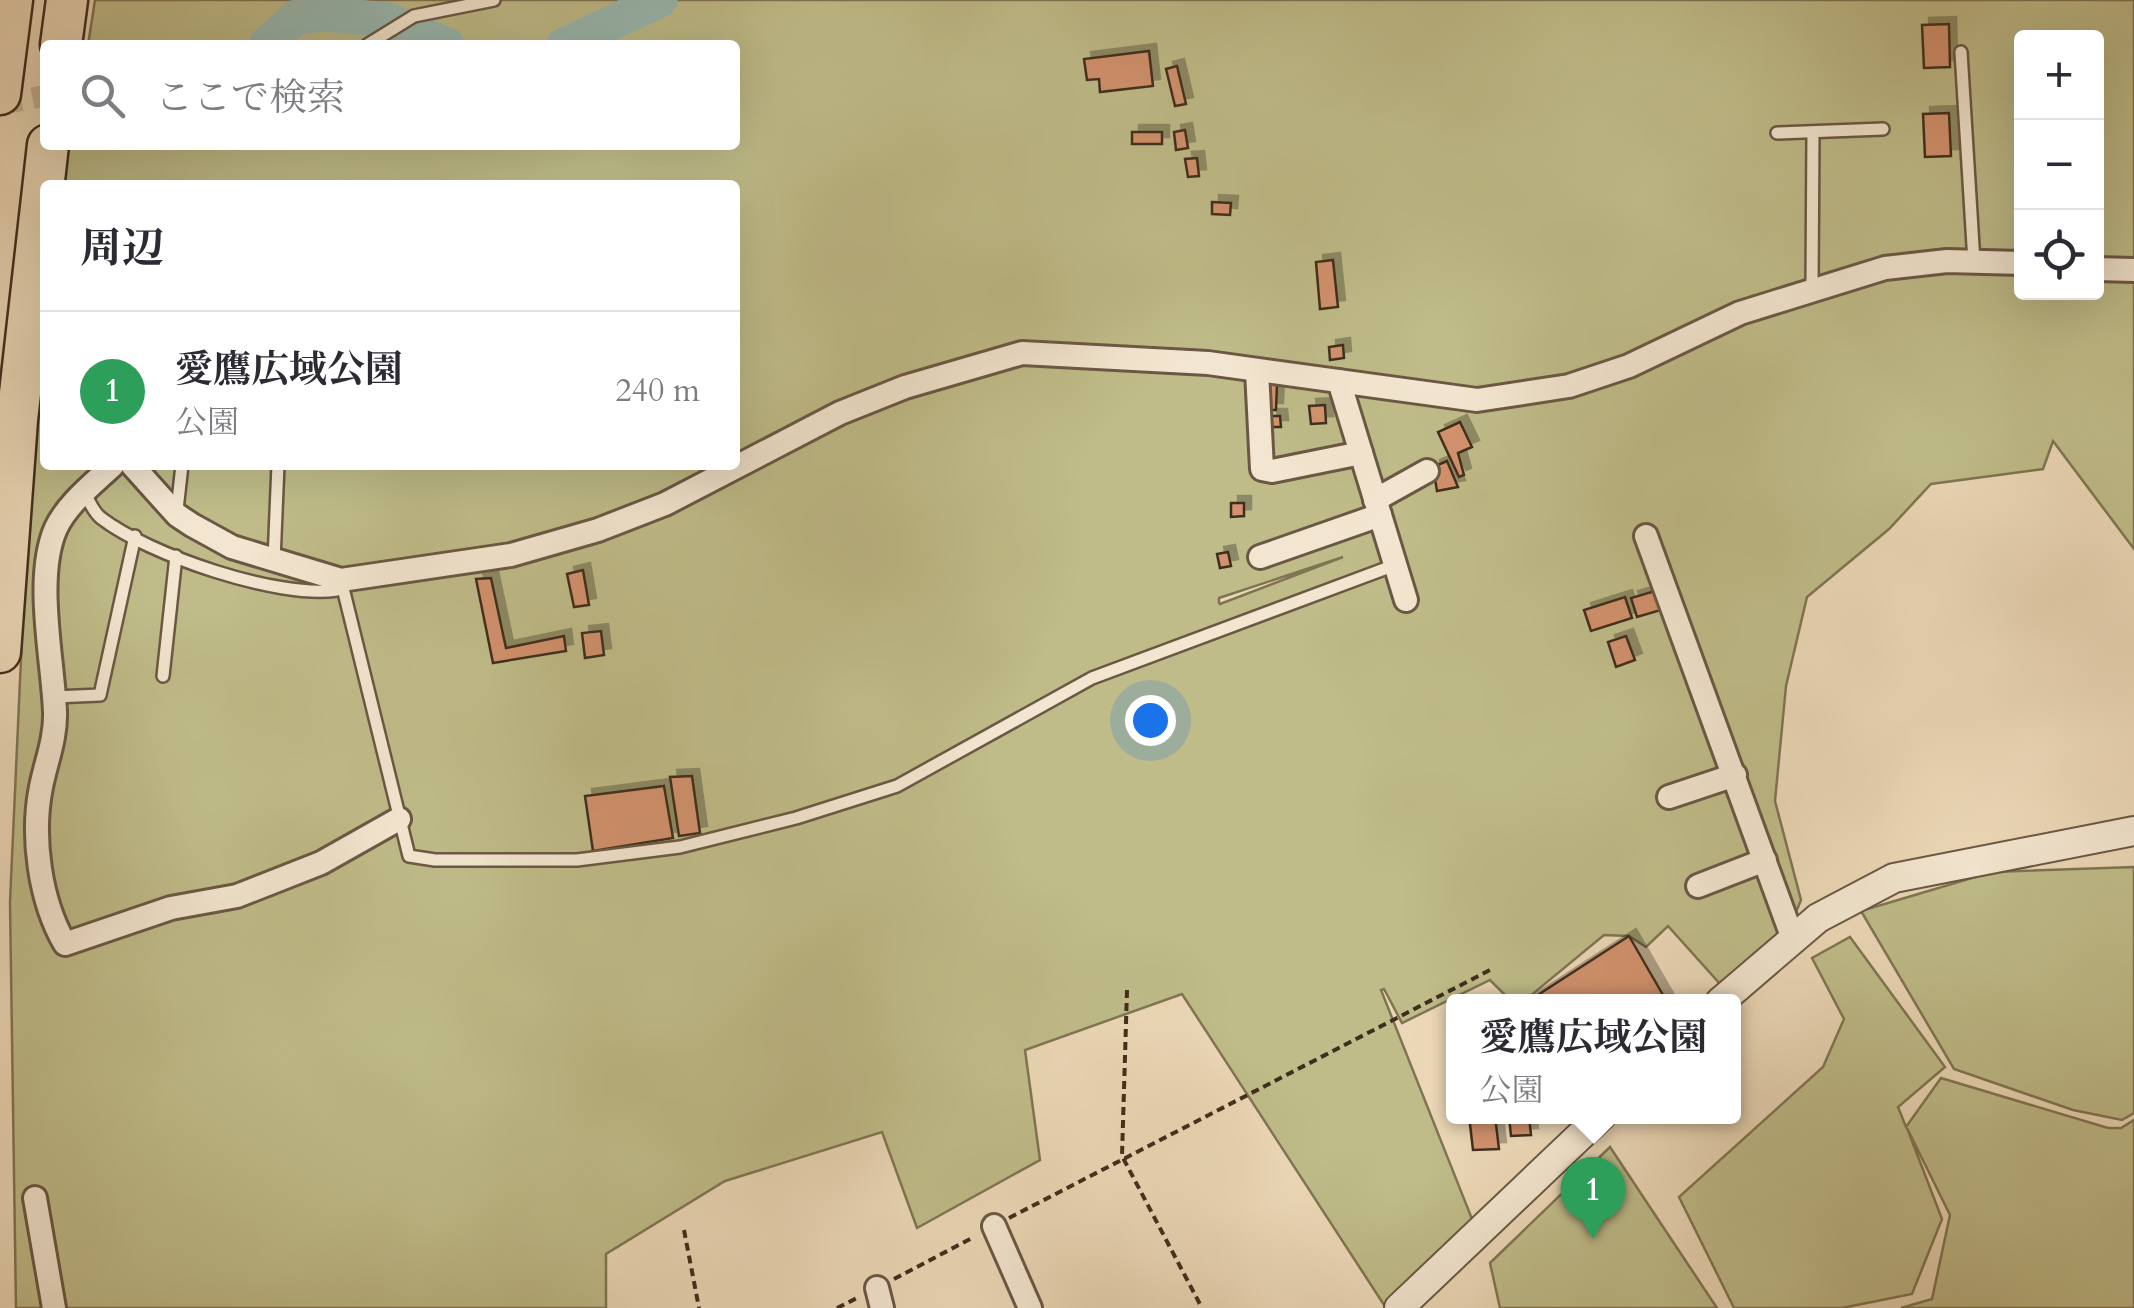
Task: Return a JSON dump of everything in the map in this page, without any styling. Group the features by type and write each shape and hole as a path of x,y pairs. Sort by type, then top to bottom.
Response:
{"highway":[{"path":"0,94 12,0"},
{"path":"62,40 66,0"},
{"path":"44,180 47,150"},
{"path":"0,652 17,420 40,216"}],"street":[{"path":"740,465 840,413 905,388 1022,353 1208,362 1477,400 1525,395 1629,366 1740,313 1885,268 2014,262"},
{"path":"2104,268 2134,270"},
{"path":"1256,371 1262,469 1272,471 1360,452"},
{"path":"1339,381 1406,600"},
{"path":"107,470 54,531 46,616 54,732 40,792 38,840 49,916 65,944 170,908 237,896 321,863 399,818"},
{"path":"136,470 176,515 232,547 340,580 511,555 598,530 664,504 730,470"},
{"path":"1260,558 1377,508 1427,471"},
{"path":"1646,536 1793,939"},
{"path":"1669,797 1735,775"},
{"path":"1729,994 1793,939 1853,896 1894,878 2134,832"},
{"path":"1698,886 1765,860"},
{"path":"1399,1308 1593,1124"},
{"path":"35,1198 54,1308"},
{"path":"994,1226 1030,1308"}],"lane":[{"path":"374,40 414,16 494,0"},
{"path":"1960,52 1974,262"},
{"path":"1778,133 1883,129"},
{"path":"1812,288 1813,132"},
{"path":"176,515 181,470"},
{"path":"274,560 278,470"},
{"path":"84,492 98,517 176,556 309,594 337,590 340,580"},
{"path":"54,697 100,696 135,536"},
{"path":"163,676 176,556"},
{"path":"340,580 409,856 436,860 577,860 680,847 796,818 897,786 1092,678 1395,564"}],"path":[{"path":"836,1308 879,1298 994,1226 1122,1156 1490,970"},
{"path":"1127,990 1122,1156 1202,1308"},
{"path":"684,1230 700,1308"}],"shaded area":[{"path":"95,0 2134,0 2134,549 2053,441 2043,469 1931,484 1889,529 1807,597 1786,686 1775,801 1801,900 1787,934 1721,985 1668,926 1646,947 1629,936 1604,935 1532,994 1504,994 1490,980 1461,994 1446,994 1446,1002 1402,1023 1384,989 1381,990 1478,1234 1386,1308 1182,994 1025,1050 1040,1160 917,1228 882,1132 725,1181 606,1254 606,1308 16,1308 10,902 26,548 40,353 40,470 740,470 740,180 62,180 68,150 740,150 740,40 89,40","holes":["1343,557 1220,604 1219,598"]},
{"path":"2134,867 2134,1113 2122,1120 2073,1110 1954,1069 1861,911 1992,872"},
{"path":"1850,937 1945,1067 1898,1107 1906,1127 1941,1078 2108,1128 2121,1128 2134,1120 2134,1308 1901,1308 1932,1299 1950,1215 1907,1128 1942,1219 1912,1294 1842,1308 1734,1308 1679,1197 1823,1067 1844,1019 1812,958"},
{"path":"1610,1147 1717,1308 1500,1308 1490,1263"}],"building":[{"path":"1949,24 1950,67 1924,68 1922,25"},
{"path":"1149,51 1153,86 1100,92 1099,79 1087,80 1084,59"},
{"path":"1177,66 1186,104 1175,106 1166,69"},
{"path":"1949,113 1951,156 1925,157 1923,114"},
{"path":"1185,130 1188,148 1176,150 1174,132"},
{"path":"1132,132 1162,132 1162,144 1132,144"},
{"path":"1197,158 1199,176 1188,177 1185,159"},
{"path":"1212,202 1231,203 1230,215 1212,214"},
{"path":"1333,260 1338,307 1320,309 1316,262"},
{"path":"1343,345 1344,358 1330,360 1329,347"},
{"path":"1268,384 1277,384 1276,410 1264,410"},
{"path":"1325,405 1326,423 1311,424 1309,406"},
{"path":"1270,416 1280,416 1281,427 1271,427"},
{"path":"1460,422 1472,447 1458,453 1464,475 1459,477 1438,432"},
{"path":"1447,461 1458,487 1437,491 1433,467"},
{"path":"1231,503 1244,503 1244,516 1231,517"},
{"path":"1228,552 1231,566 1220,568 1217,554"},
{"path":"583,570 589,605 574,607 567,574"},
{"path":"491,578 506,648 564,636 566,651 493,663 476,579"},
{"path":"1655,591 1661,610 1637,617 1631,598"},
{"path":"1625,597 1632,618 1591,631 1584,610"},
{"path":"601,631 604,655 585,658 582,633"},
{"path":"1626,636 1635,660 1616,667 1608,642"},
{"path":"692,776 700,833 679,836 670,777"},
{"path":"664,786 673,838 593,851 585,796"},
{"path":"1629,936 1662,994 1539,994"},
{"path":"1470,1124 1496,1124 1499,1149 1473,1150"},
{"path":"1510,1124 1530,1124 1531,1135 1511,1136"}],"waterway":[{"path":"575,40 660,0"},
{"path":"271,40 296,17 323,14 389,20 435,40"}],"tunnel":[{"path":"0,104 40,97"},
{"path":"0,368 40,377"}],"place":[{"name":"愛鷹広域公園","path":"1593,1239"}]}
